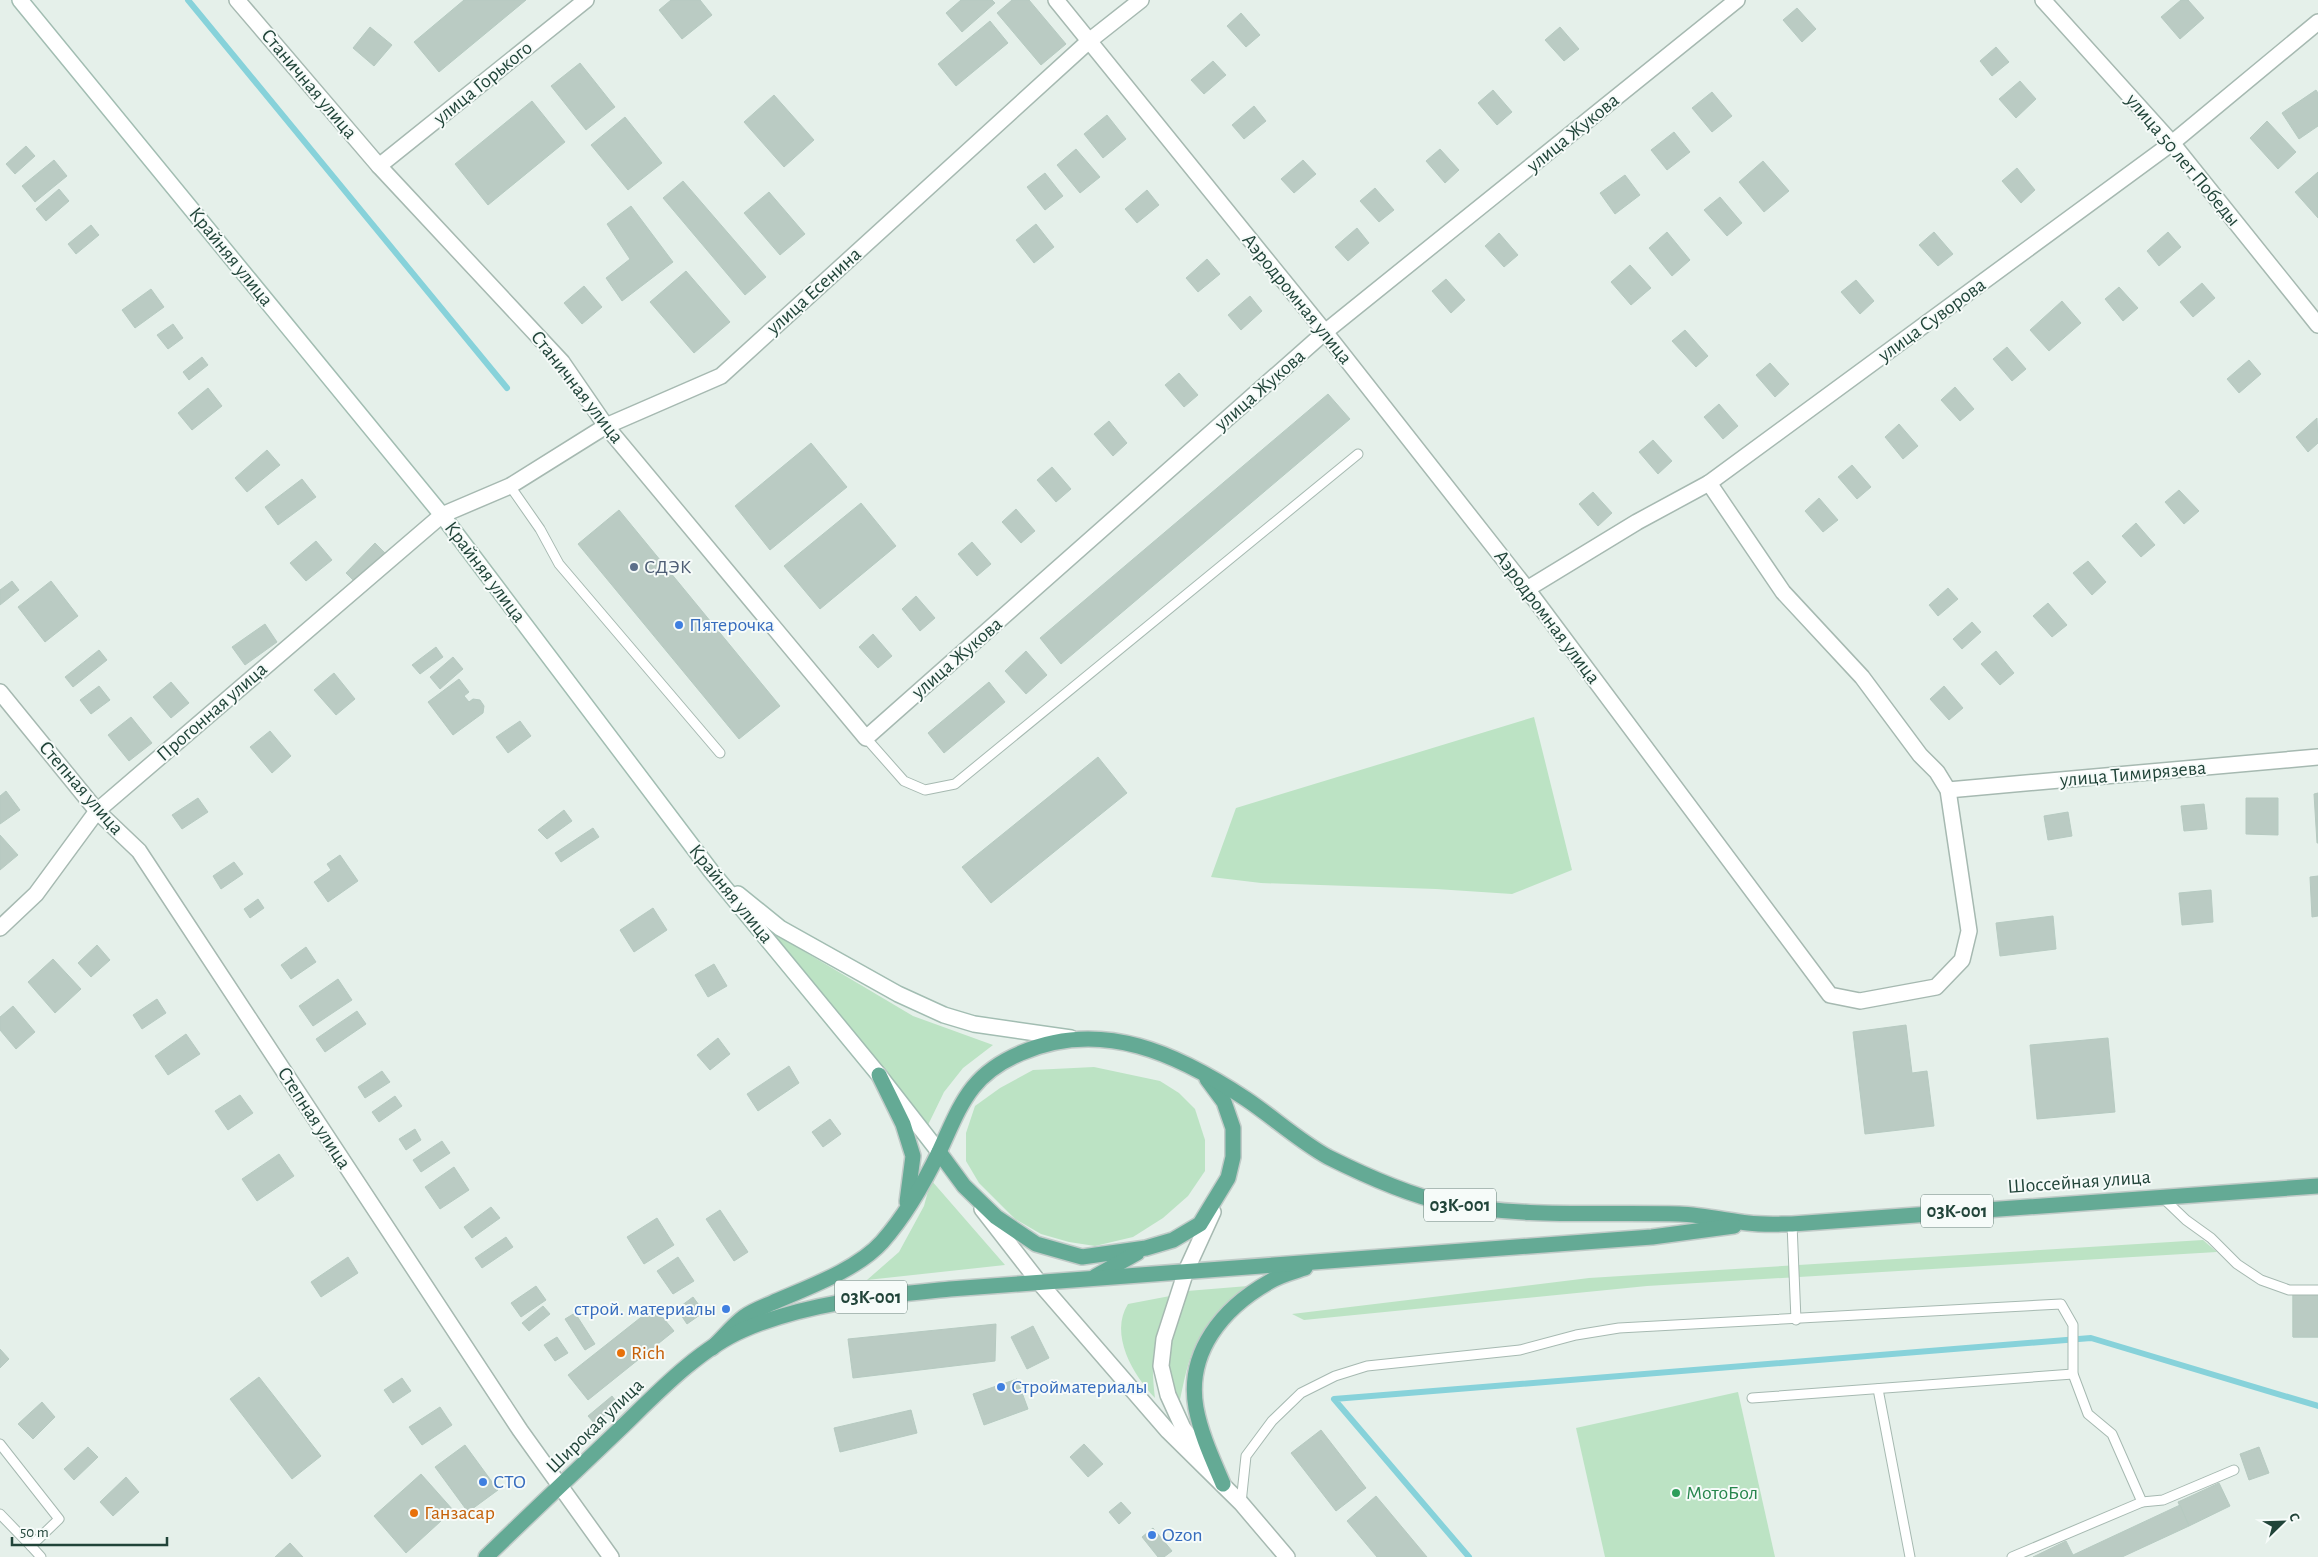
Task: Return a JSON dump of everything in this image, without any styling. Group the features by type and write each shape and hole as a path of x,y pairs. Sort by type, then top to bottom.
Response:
{"main road":[{"name":"03К-001","path":"712,1348 745,1316 844,1271 880,1245 906,1211 939,1152 961,1103 975,1084 996,1066 1022,1052 1045,1045 1078,1039 1109,1040 1138,1045 1169,1055 1245,1098 1325,1155 1374,1179 1444,1202 1499,1209 1566,1213 1683,1214 1753,1224"},
{"name":"03К-001","path":"1202,1072 1224,1102 1233,1128 1232,1157 1228,1178"},
{"path":"879,1074 903,1124 913,1156 906,1211"},
{"path":"939,1152 964,1186 996,1217 1036,1244 1082,1257 1146,1248 1173,1240 1200,1224 1228,1178"},
{"name":"Шоссейная улица","path":"1753,1224 1792,1224 2318,1186"},
{"name":"03К-001","path":"712,1348 741,1331 772,1319 835,1303 872,1297 1038,1281 1652,1238 1753,1224"},
{"path":"1093,1278 1146,1248"},
{"name":"03К-001","path":"1223,1484 1205,1440 1196,1408 1194,1388 1204,1346 1217,1323 1238,1302 1270,1281 1318,1262"},
{"name":"Широкая улица","path":"486,1557 654,1396 712,1348"}],"street":[{"name":"Крайняя улица","path":"20,0 442,515 711,871 879,1074 939,1152"},
{"name":"Станичная улица","path":"237,0 379,166 562,362 606,426 866,738"},
{"name":"улица Горького","path":"379,166 586,0"},
{"name":"Аэродромная улица","path":"1056,0 1325,332 1527,588 1830,994 1860,1001 1936,987 1962,960 1969,931 1948,790"},
{"name":"улица Есенина","path":"442,515 510,486 606,426 721,376 1089,41 1141,0"},
{"name":"улица Жукова","path":"866,738 1325,332 1737,0"},
{"name":"улица 50 лет Победы","path":"2043,0 2172,144 2318,325"},
{"name":"улица Суворова","path":"1527,588 1637,522 1709,484 2172,144 2318,22"},
{"path":"1709,484 1783,592 1862,678 1920,755 1937,772 1948,790"},
{"name":"Прогонная улица","path":"0,928 36,894 97,811 442,515"},
{"name":"Степная улица","path":"0,692 97,811 139,851 520,1430 611,1557"},
{"name":"улица Тимирязева","path":"1948,790 2318,757"},
{"name":"03К-001","path":"711,871 780,928 921,1005 974,1024 1078,1039"},
{"name":"03К-001","path":"1223,1484 1183,1428 1168,1395 1161,1366 1164,1339 1186,1271 1228,1178"},
{"path":"964,1186 1038,1281 1168,1431 1241,1502 1287,1557"}],"lane":[{"path":"866,738 904,781 925,790 955,784 1358,454"},
{"path":"510,486 540,529 559,564 720,753"},
{"path":"2162,1196 2186,1220 2211,1238 2237,1264 2260,1280 2289,1290 2318,1290"},
{"path":"1792,1224 1796,1320"},
{"path":"1241,1502 1246,1456 1272,1421 1301,1393 1335,1376 1367,1366 1520,1350 1576,1335 1619,1328 1796,1320 2061,1304 2073,1325 2073,1374 2088,1414 2112,1434 2142,1502"},
{"path":"1752,1398 2073,1374"},
{"path":"1878,1389 1910,1557"},
{"path":"0,1444 60,1519 31,1546"},
{"path":"2012,1557 2142,1502 2163,1500 2234,1470"},
{"path":"0,1514 41,1557"}],"green space":[{"path":"1534,717 1572,870 1512,894 1436,889 1261,883 1211,877 1236,808"},
{"path":"768,930 913,1016 993,1045 963,1068 944,1092 928,1125"},
{"path":"1094,1067 1160,1081 1179,1093 1195,1109 1205,1140 1205,1171 1188,1196 1163,1218 1133,1237 1095,1246 1069,1242 1041,1234 1015,1219 979,1183 966,1161 966,1133 975,1106 1000,1088 1033,1070"},
{"path":"931,1180 1005,1265 867,1280 899,1252 924,1206"},
{"path":"2203,1240 2217,1252 1647,1286 1304,1320 1292,1314 1589,1278"},
{"path":"1248,1286 1214,1317 1198,1340 1188,1364 1179,1404 1169,1378 1167,1356 1175,1322 1187,1291"},
{"path":"1170,1296 1160,1322 1153,1358 1155,1398 1139,1378 1126,1354 1121,1328 1128,1304"},
{"name":"МотоБол","path":"1738,1392 1775,1557 1605,1557 1576,1428"}],"building":[{"path":"464,0 526,0 439,72 414,42"},
{"path":"671,0 700,0 712,15 682,39 659,10"},
{"path":"961,0 992,0 995,3 962,32 946,13"},
{"path":"1012,0 1029,0 1066,44 1041,65 997,13"},
{"path":"2181,0 2188,0 2204,18 2180,39 2161,17"},
{"path":"1797,8 1816,29 1802,42 1783,20"},
{"path":"1241,13 1260,35 1246,47 1227,26"},
{"path":"990,21 1008,43 956,86 938,64"},
{"path":"370,27 392,45 374,66 353,48"},
{"path":"1560,27 1579,49 1564,61 1545,40"},
{"path":"1996,47 2009,62 1992,76 1980,61"},
{"path":"1213,61 1226,75 1204,94 1191,80"},
{"path":"580,63 615,107 586,130 551,86"},
{"path":"2020,81 2036,99 2016,118 1999,99"},
{"path":"1493,90 1512,112 1497,125 1478,103"},
{"path":"2316,90 2318,93 2318,126 2299,139 2282,113"},
{"path":"1712,92 1732,116 1712,132 1692,108"},
{"path":"774,95 814,140 784,167 744,122"},
{"path":"532,101 565,142 488,205 455,164"},
{"path":"1254,106 1266,121 1244,139 1232,125"},
{"path":"1107,115 1126,139 1103,158 1084,134"},
{"path":"625,117 662,163 628,190 591,145"},
{"path":"2267,121 2296,152 2278,169 2250,138"},
{"path":"1674,132 1690,152 1667,170 1651,150"},
{"path":"26,146 35,156 15,174 6,164"},
{"path":"1076,149 1100,177 1080,193 1057,165"},
{"path":"1440,149 1459,170 1445,183 1426,161"},
{"path":"54,160 67,176 35,202 22,186"},
{"path":"1303,160 1316,174 1294,193 1281,179"},
{"path":"1763,161 1789,191 1764,212 1739,182"},
{"path":"2017,168 2035,190 2021,203 2002,181"},
{"path":"2318,172 2318,218 2295,192"},
{"path":"1045,173 1063,196 1045,210 1027,187"},
{"path":"1625,175 1640,195 1615,214 1600,193"},
{"path":"683,181 766,277 745,295 663,198"},
{"path":"1375,188 1394,210 1379,222 1360,201"},
{"path":"59,189 69,201 46,221 36,209"},
{"path":"1147,190 1159,205 1137,223 1125,209"},
{"path":"769,192 805,234 780,255 744,213"},
{"path":"1720,197 1742,223 1727,236 1704,210"},
{"path":"631,206 673,262 622,301 606,278 630,259 607,224"},
{"path":"1036,224 1054,247 1034,263 1016,240"},
{"path":"91,225 99,235 76,254 68,244"},
{"path":"1357,228 1369,243 1348,261 1335,247"},
{"path":"1667,232 1690,260 1672,276 1649,248"},
{"path":"1934,232 1953,254 1938,266 1919,245"},
{"path":"2168,232 2181,247 2159,266 2147,251"},
{"path":"1499,233 1518,255 1504,267 1485,246"},
{"path":"1207,259 1220,274 1198,292 1186,278"},
{"path":"1630,265 1651,288 1631,305 1611,282"},
{"path":"686,271 730,322 694,353 650,302"},
{"path":"1446,279 1465,300 1451,313 1432,291"},
{"path":"1856,280 1874,301 1860,314 1841,292"},
{"path":"2202,283 2215,298 2193,317 2180,302"},
{"path":"584,286 602,307 582,324 564,303"},
{"path":"2119,287 2138,308 2123,321 2105,299"},
{"path":"151,289 164,307 135,328 122,310"},
{"path":"1250,296 1262,311 1241,330 1228,315"},
{"path":"2062,301 2081,323 2049,351 2030,330"},
{"path":"173,324 183,338 168,349 157,335"},
{"path":"1685,330 1708,356 1696,367 1672,341"},
{"path":"2007,347 2026,369 2012,381 1993,359"},
{"path":"202,357 208,365 189,380 183,372"},
{"path":"2249,360 2261,374 2239,393 2227,379"},
{"path":"1770,363 1789,384 1775,397 1756,375"},
{"path":"1179,373 1198,395 1184,407 1165,385"},
{"path":"1955,387 1974,409 1960,421 1941,400"},
{"path":"208,388 222,406 192,430 178,413"},
{"path":"1328,394 1350,419 1061,664 1040,638"},
{"path":"1719,404 1738,426 1723,439 1704,417"},
{"path":"2317,418 2318,443 2308,452 2296,437"},
{"path":"1109,421 1127,443 1113,456 1094,434"},
{"path":"1899,424 1918,446 1903,459 1885,437"},
{"path":"1653,440 1672,461 1658,474 1639,452"},
{"path":"811,443 847,487 770,550 735,506"},
{"path":"267,450 280,465 247,492 235,478"},
{"path":"1852,465 1871,487 1857,499 1838,477"},
{"path":"1052,467 1071,489 1056,502 1037,480"},
{"path":"302,479 316,497 278,525 265,507"},
{"path":"2179,490 2199,511 2184,524 2165,502"},
{"path":"1593,492 1612,513 1598,526 1579,504"},
{"path":"1819,498 1838,520 1823,532 1805,511"},
{"path":"861,503 896,546 820,609 784,566"},
{"path":"1016,509 1035,531 1021,543 1002,522"},
{"name":"Пятерочка","path":"619,510 780,706 739,739 578,544"},
{"path":"2136,523 2155,545 2141,557 2122,536"},
{"path":"316,541 332,560 306,581 290,563"},
{"path":"972,542 991,564 977,576 958,554"},
{"path":"375,543 389,557 360,587 346,573"},
{"path":"2088,561 2106,582 2092,595 2073,573"},
{"path":"12,581 19,590 0,605 0,590"},
{"path":"51,581 78,616 45,642 18,607"},
{"path":"1948,588 1958,599 1938,616 1929,605"},
{"path":"916,596 935,618 920,631 902,609"},
{"path":"2048,603 2067,625 2052,637 2033,616"},
{"path":"1972,622 1981,632 1962,649 1953,639"},
{"path":"265,624 277,642 245,665 232,647"},
{"path":"873,634 892,656 878,668 859,647"},
{"path":"436,647 443,657 420,674 412,665"},
{"path":"99,650 107,660 73,687 65,677"},
{"path":"1026,651 1047,675 1026,694 1005,671"},
{"path":"1996,651 2014,673 2000,685 1981,664"},
{"path":"453,657 463,669 440,689 430,677"},
{"path":"334,673 355,699 336,715 314,690"},
{"path":"459,679 469,692 464,696 469,702 473,699 480,700 484,706 483,713 453,735 428,702"},
{"path":"171,682 189,703 171,718 153,697"},
{"path":"989,682 1005,702 944,753 928,733"},
{"path":"99,686 110,700 91,714 80,700"},
{"path":"1944,686 1963,708 1949,720 1930,699"},
{"path":"131,717 152,743 129,761 108,735"},
{"path":"520,721 531,736 508,753 496,737"},
{"path":"270,731 291,756 272,773 250,747"},
{"path":"1098,757 1127,793 991,903 962,867"},
{"path":"6,791 20,810 0,824 0,796"},
{"path":"2318,793 2318,843 2317,843 2314,794"},
{"path":"198,798 208,812 182,829 172,815"},
{"path":"2246,798 2278,798 2278,835 2246,834"},
{"path":"2204,804 2207,829 2184,831 2181,806"},
{"path":"564,810 572,821 547,839 538,830"},
{"path":"2068,812 2072,836 2048,840 2044,816"},
{"path":"593,828 599,837 561,862 555,853"},
{"path":"0,835 18,855 0,870"},
{"path":"340,855 358,881 328,902 314,882 331,870 327,864"},
{"path":"234,862 243,874 221,889 213,876"},
{"path":"2318,876 2318,916 2312,917 2310,877"},
{"path":"2211,890 2213,922 2182,925 2179,893"},
{"path":"258,899 264,908 250,918 244,909"},
{"path":"653,908 667,930 634,952 620,930"},
{"path":"2053,916 2056,949 2000,956 1996,923"},
{"path":"97,945 110,960 91,977 78,963"},
{"path":"306,947 316,962 291,979 281,965"},
{"path":"53,959 81,989 55,1013 28,982"},
{"path":"714,964 727,986 708,997 695,975"},
{"path":"338,979 352,1000 313,1026 299,1006"},
{"path":"157,999 166,1013 142,1029 133,1015"},
{"path":"13,1006 35,1032 16,1049 0,1030 0,1017"},
{"path":"357,1011 366,1024 325,1052 316,1039"},
{"path":"1906,1025 1912,1073 1927,1071 1934,1126 1865,1134 1853,1032"},
{"path":"186,1034 200,1054 168,1075 155,1056"},
{"path":"718,1038 730,1054 710,1070 697,1055"},
{"path":"2108,1038 2115,1112 2037,1119 2030,1045"},
{"path":"789,1066 799,1083 758,1111 747,1094"},
{"path":"382,1071 390,1082 365,1098 358,1087"},
{"path":"240,1095 253,1113 228,1130 215,1111"},
{"path":"395,1096 402,1106 379,1122 372,1112"},
{"path":"830,1119 841,1134 823,1147 812,1132"},
{"path":"415,1129 421,1140 406,1150 399,1139"},
{"path":"442,1141 450,1153 421,1172 413,1160"},
{"path":"279,1154 294,1176 257,1201 242,1179"},
{"path":"454,1167 469,1190 440,1209 425,1187"},
{"path":"491,1207 500,1218 472,1238 464,1227"},
{"path":"720,1210 748,1252 734,1261 706,1219"},
{"path":"657,1218 674,1245 644,1264 627,1237"},
{"path":"506,1237 513,1247 482,1268 475,1258"},
{"path":"348,1257 358,1273 321,1297 311,1282"},
{"path":"678,1257 694,1281 673,1294 657,1271"},
{"path":"536,1286 546,1300 521,1317 511,1303"},
{"path":"2293,1293 2318,1294 2318,1337 2293,1337"},
{"path":"2293,1293 2318,1294 2318,1337 2293,1337"},
{"path":"693,1297 704,1312 687,1324 677,1309"},
{"path":"543,1306 550,1314 529,1331 522,1323"},
{"name":"Rich","path":"654,1307 674,1331 588,1400 568,1375"},
{"path":"575,1313 595,1344 585,1350 565,1319"},
{"path":"996,1324 995,1361 853,1378 848,1339"},
{"path":"1033,1326 1049,1358 1027,1369 1011,1337"},
{"path":"557,1337 568,1353 555,1361 544,1345"},
{"path":"0,1349 9,1359 0,1368"},
{"path":"259,1377 321,1456 292,1479 230,1399"},
{"path":"402,1378 411,1391 393,1403 384,1390"},
{"path":"1017,1379 1028,1409 984,1425 973,1394"},
{"path":"612,1396 618,1404 595,1424 588,1416"},
{"path":"42,1402 55,1417 33,1439 18,1424"},
{"path":"440,1407 452,1425 422,1445 409,1427"},
{"path":"911,1410 917,1433 840,1452 834,1428"},
{"path":"1321,1430 1366,1488 1336,1511 1291,1453"},
{"path":"1084,1444 1103,1464 1088,1477 1070,1457"},
{"path":"465,1445 498,1490 468,1512 435,1467"},
{"path":"88,1447 98,1457 74,1480 64,1469"},
{"path":"2259,1447 2269,1473 2249,1480 2240,1454"},
{"name":"Ганзасар","path":"421,1474 453,1510 406,1553 374,1516"},
{"path":"126,1477 139,1492 113,1516 100,1502"},
{"path":"2219,1483 2230,1506 2189,1526 2178,1502"},
{"path":"1376,1496 1427,1557 1377,1557 1347,1521"},
{"path":"1121,1502 1131,1513 1119,1524 1109,1512"},
{"path":"2180,1505 2189,1526 2122,1557 2074,1557 2073,1555"},
{"path":"1153,1528 1172,1551 1164,1557 1158,1557 1142,1537"},
{"path":"2066,1541 2074,1557 2033,1557"},
{"path":"290,1543 303,1557 275,1557"}],"waterway":[{"path":"188,0 507,388"},
{"path":"1469,1557 1334,1399 2091,1338 2318,1406"}],"place":[{"name":"СДЭК","path":"634,567"},
{"name":"Пятерочка","path":"679,625"},
{"name":"строй. материалы","path":"726,1309"},
{"name":"Rich","path":"621,1353"},
{"name":"Стройматериалы","path":"1001,1387"},
{"name":"СТО","path":"483,1482"},
{"name":"МотоБол","path":"1676,1493"},
{"name":"Ганзасар","path":"414,1513"},
{"name":"Ozon","path":"1152,1535"}]}
